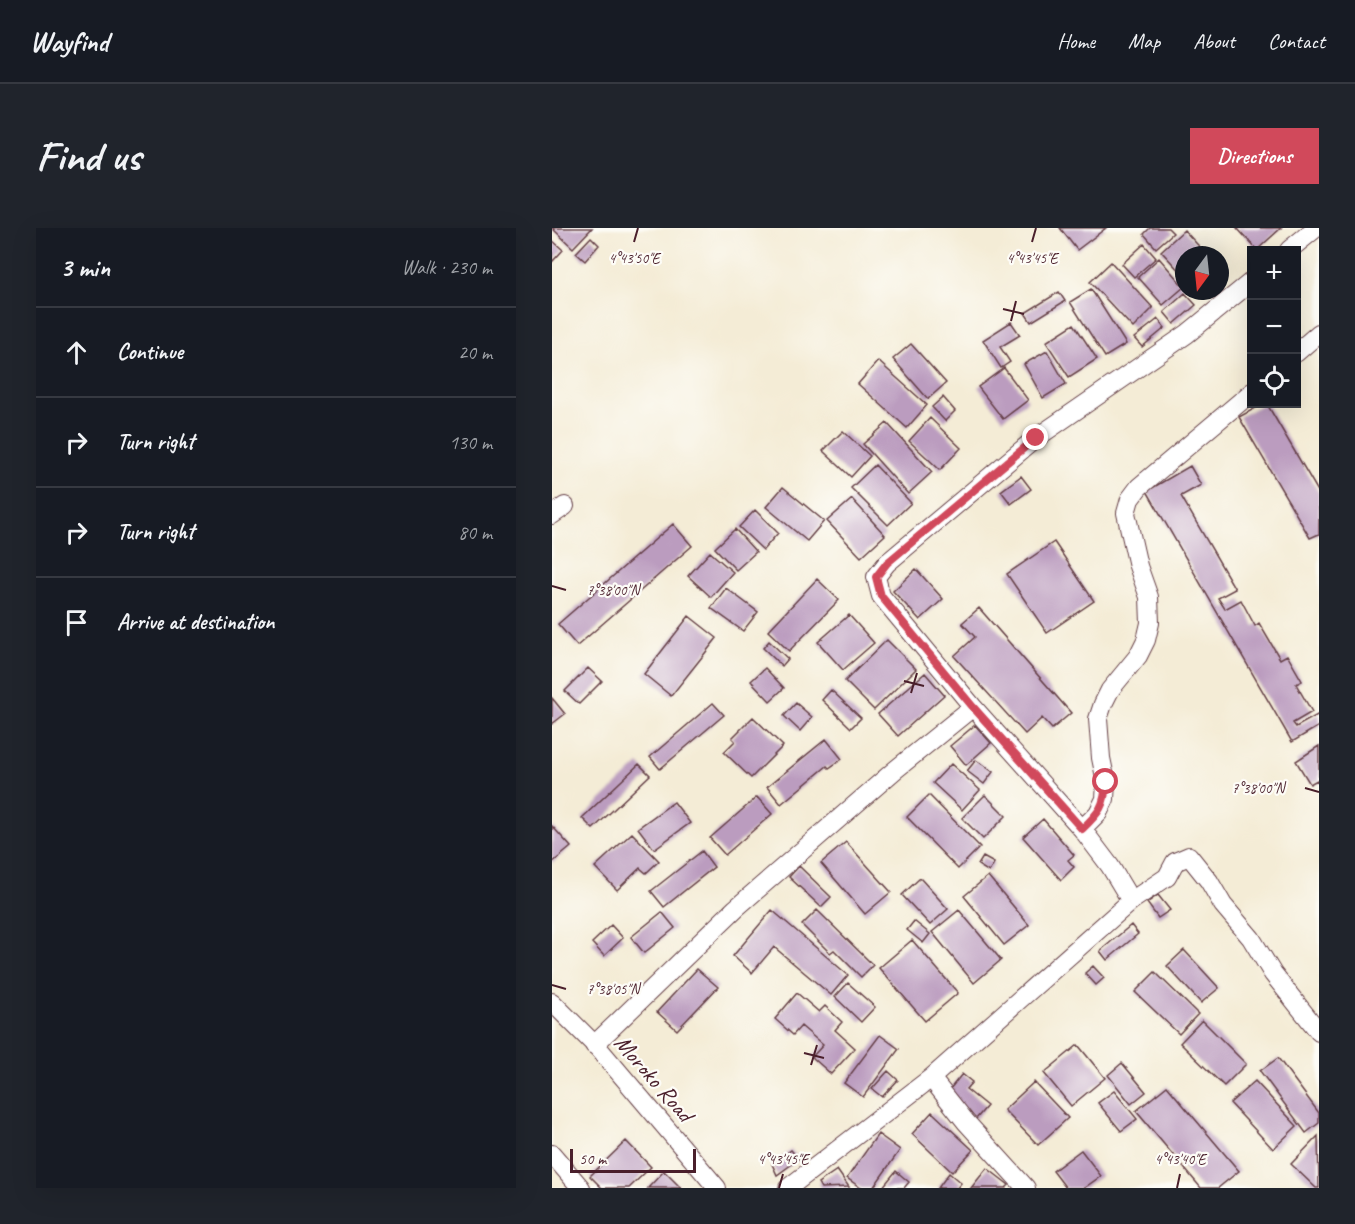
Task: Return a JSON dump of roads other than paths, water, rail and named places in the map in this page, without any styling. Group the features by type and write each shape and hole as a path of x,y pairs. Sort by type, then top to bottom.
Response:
{"street":[{"path":"1294,246 1316,228"},
{"path":"1131,902 1110,866 1082,829 973,707 881,596 876,577 887,563 1036,438 1187,334 1247,284"},
{"path":"1301,349 1319,333"},
{"path":"1082,829 1098,813 1105,799 1106,782 1101,758 1098,719 1102,704 1110,690 1138,656 1146,640 1150,623 1149,597 1138,566 1126,513 1131,499 1139,487 1247,395"},
{"path":"594,1045 736,908 895,770 973,707"},
{"path":"788,1188 931,1078 1131,902 1167,877 1175,862 1189,856 1209,881 1223,905 1251,938 1273,974 1319,1032"},
{"name":"Moroko Road","path":"552,1002 594,1045 717,1188"},
{"path":"931,1078 966,1122 1026,1188"},
{"path":"552,1154 581,1188"}]}
